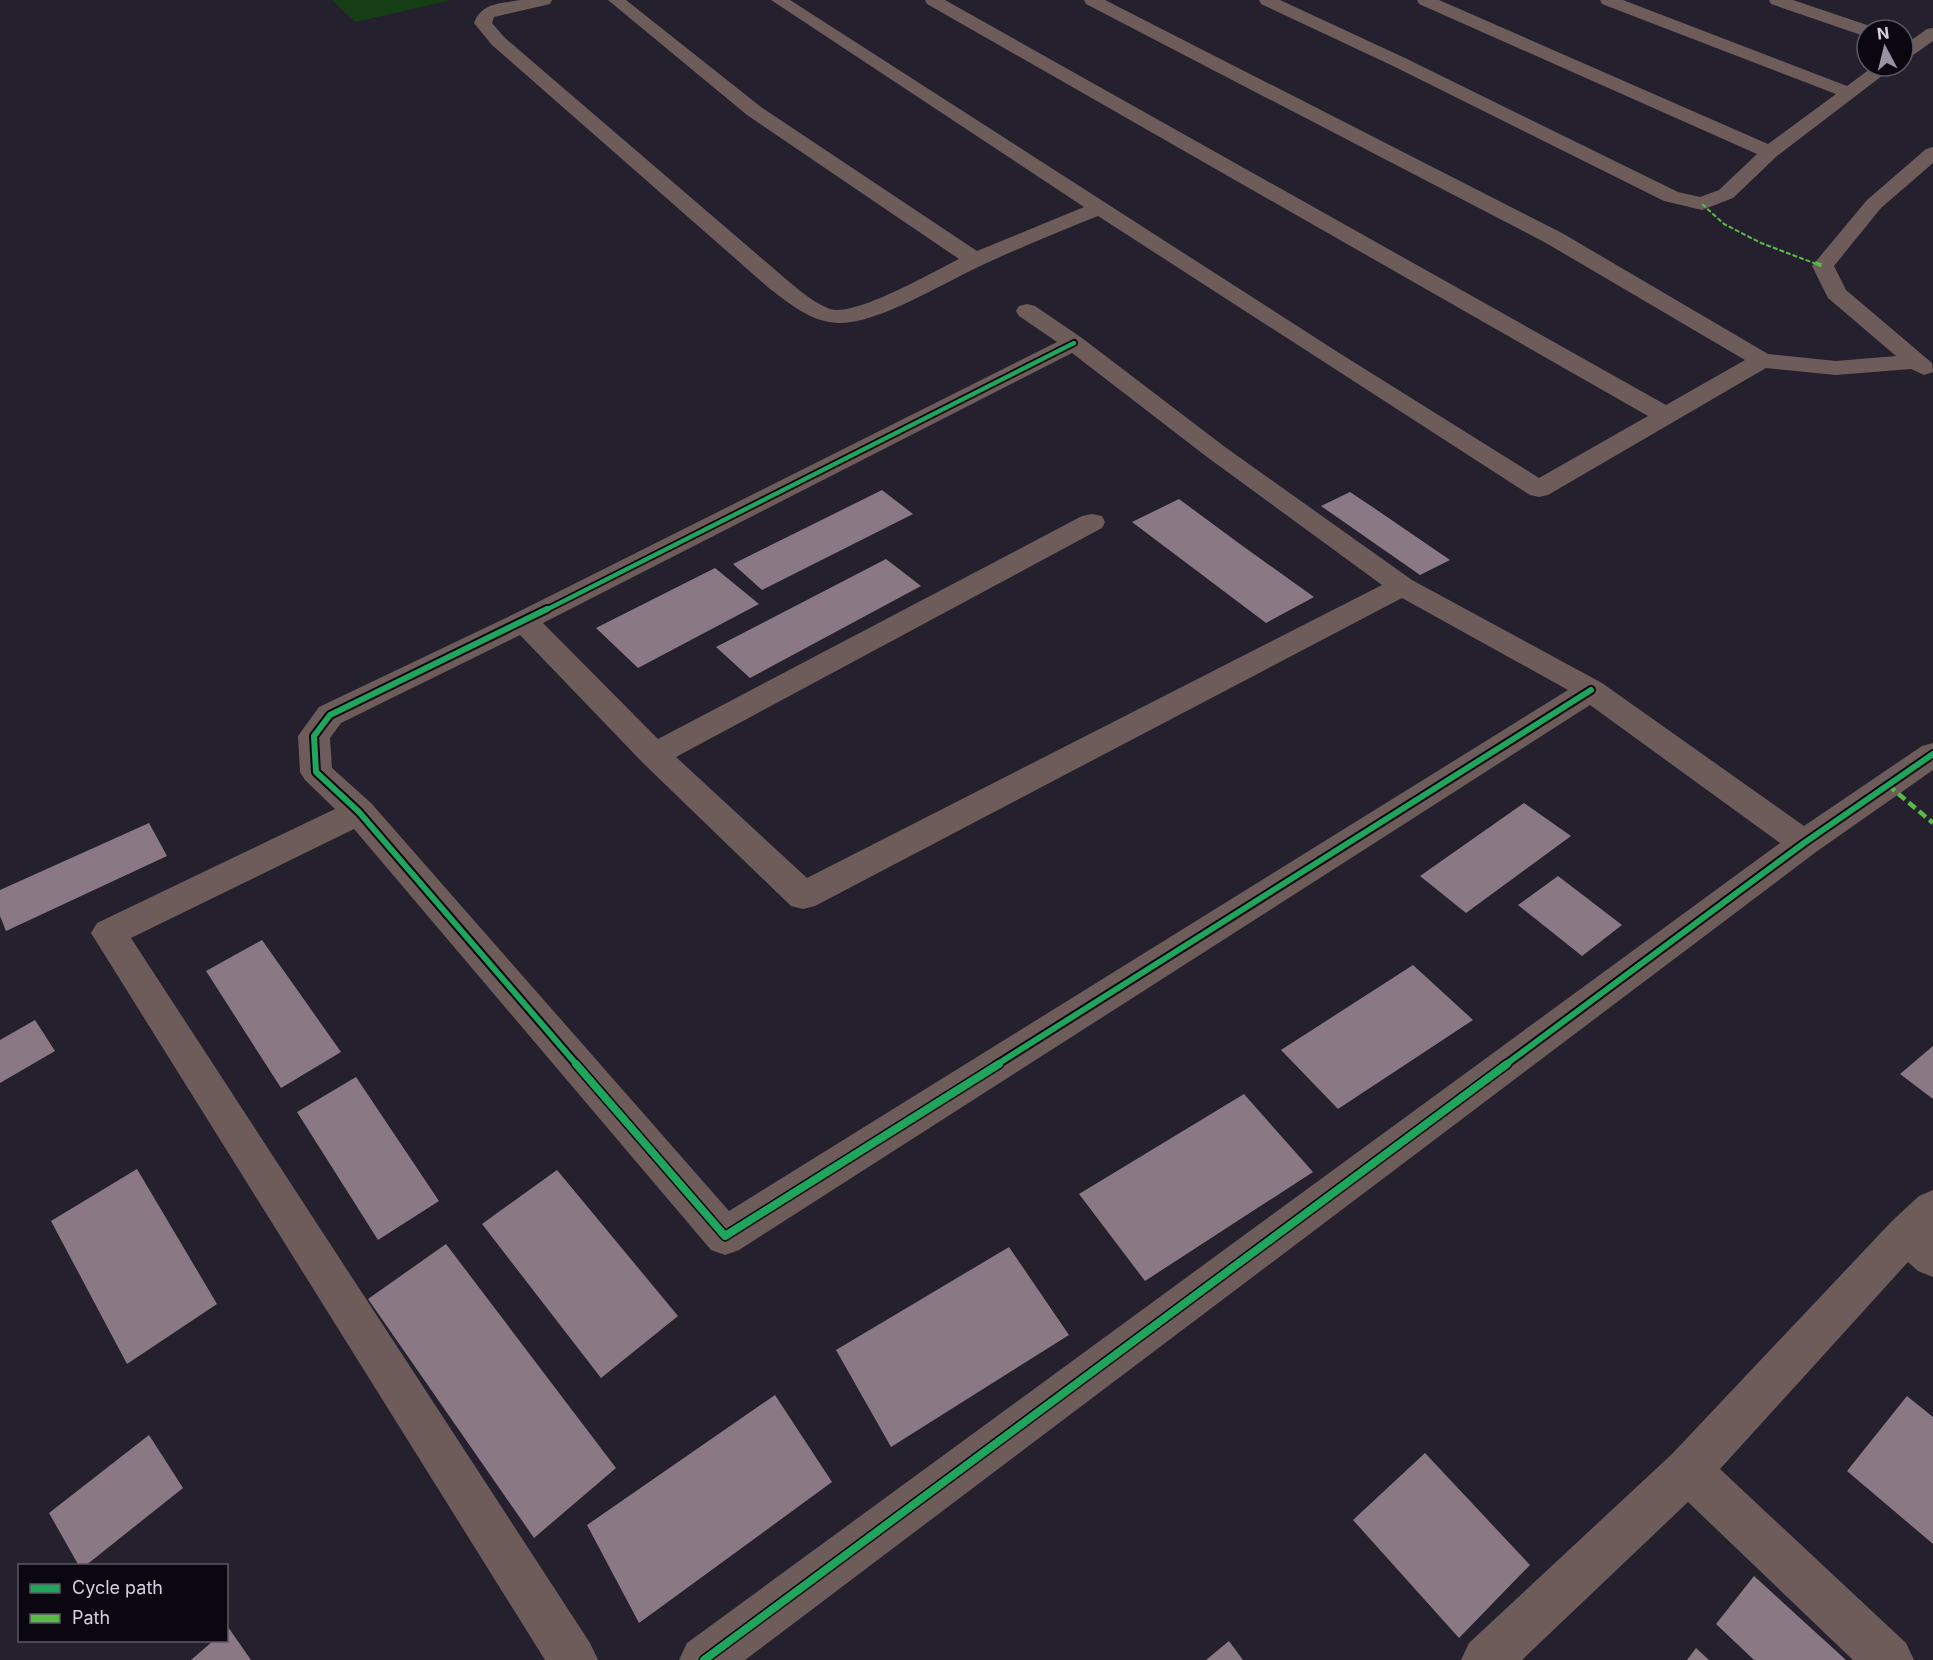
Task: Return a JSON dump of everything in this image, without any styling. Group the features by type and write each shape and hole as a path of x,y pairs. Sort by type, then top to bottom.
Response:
{"street":[{"path":"544,0 491,11 486,14 483,23 498,41 619,149 785,288 818,312 831,317 863,314 975,260 1098,208"},
{"path":"616,0 754,111 975,260"},
{"path":"778,0 1098,208 1539,489 1762,360"},
{"path":"933,0 1665,415"},
{"path":"1092,0 1554,238 1762,360 1836,368 1914,362"},
{"path":"1267,0 1399,62 1671,197 1702,204 1726,194 1770,152 1870,78"},
{"path":"1425,0 1770,152"},
{"path":"1608,0 1849,93"},
{"path":"1777,0 1855,27"},
{"path":"1915,43 1933,33"},
{"path":"1915,50 1933,54"},
{"path":"1933,153 1874,204 1823,266 1836,293 1914,362 1933,374"},
{"path":"1028,311 1074,343 1216,452 1402,586 1591,690 1804,843"},
{"path":"1074,343 524,621 330,715 314,736 316,772 358,812 725,1236 1591,690"},
{"path":"654,755 1092,522"},
{"path":"524,621 654,755 803,896 1402,586"},
{"path":"704,1660 1804,843 1933,754"},
{"path":"358,812 109,933 573,1660"},
{"path":"1486,1660 1688,1470 1924,1233"},
{"path":"1688,1470 1888,1660"}],"green space":[{"path":"332,0 452,0 355,22"}],"building":[{"path":"882,490 913,514 762,590 733,564"},
{"path":"1350,492 1450,560 1420,575 1321,506"},
{"path":"1179,499 1314,597 1266,623 1132,522"},
{"path":"886,559 921,586 750,678 716,647"},
{"path":"715,568 759,604 638,668 596,628"},
{"path":"1524,803 1571,836 1466,913 1420,876"},
{"path":"149,823 167,856 6,931 0,916 0,890"},
{"path":"1558,876 1622,925 1582,956 1518,905"},
{"path":"262,940 341,1052 281,1088 206,971"},
{"path":"1413,965 1473,1020 1338,1109 1281,1050"},
{"path":"35,1020 55,1051 0,1083 0,1040"},
{"path":"1933,1046 1933,1099 1900,1074"},
{"path":"356,1077 439,1201 378,1240 297,1112"},
{"path":"1244,1094 1313,1172 1145,1281 1079,1194"},
{"path":"137,1169 217,1304 127,1364 51,1221"},
{"path":"557,1170 678,1316 601,1378 482,1224"},
{"path":"446,1244 616,1468 534,1538 368,1299"},
{"path":"1009,1247 1069,1335 891,1447 836,1350"},
{"path":"775,1395 832,1482 639,1623 587,1525"},
{"path":"1907,1396 1933,1417 1933,1544 1847,1471"},
{"path":"149,1435 183,1488 88,1564 78,1564 49,1513"},
{"path":"1425,1453 1530,1565 1459,1638 1353,1520"},
{"path":"1754,1576 1846,1660 1754,1660 1716,1624"},
{"path":"228,1627 251,1660 191,1660 212,1642 228,1642"},
{"path":"1229,1641 1243,1660 1206,1660"},
{"path":"1696,1648 1709,1660 1687,1660"}],"marked path":[{"path":"1702,204 1724,224 1761,243 1823,266"},
{"path":"1888,785 1933,823"}],"cycle path":[{"path":"1074,343 524,621 330,715 314,736 316,772 359,812 725,1236 1591,690"},
{"path":"704,1660 1804,843 1933,754"}]}
